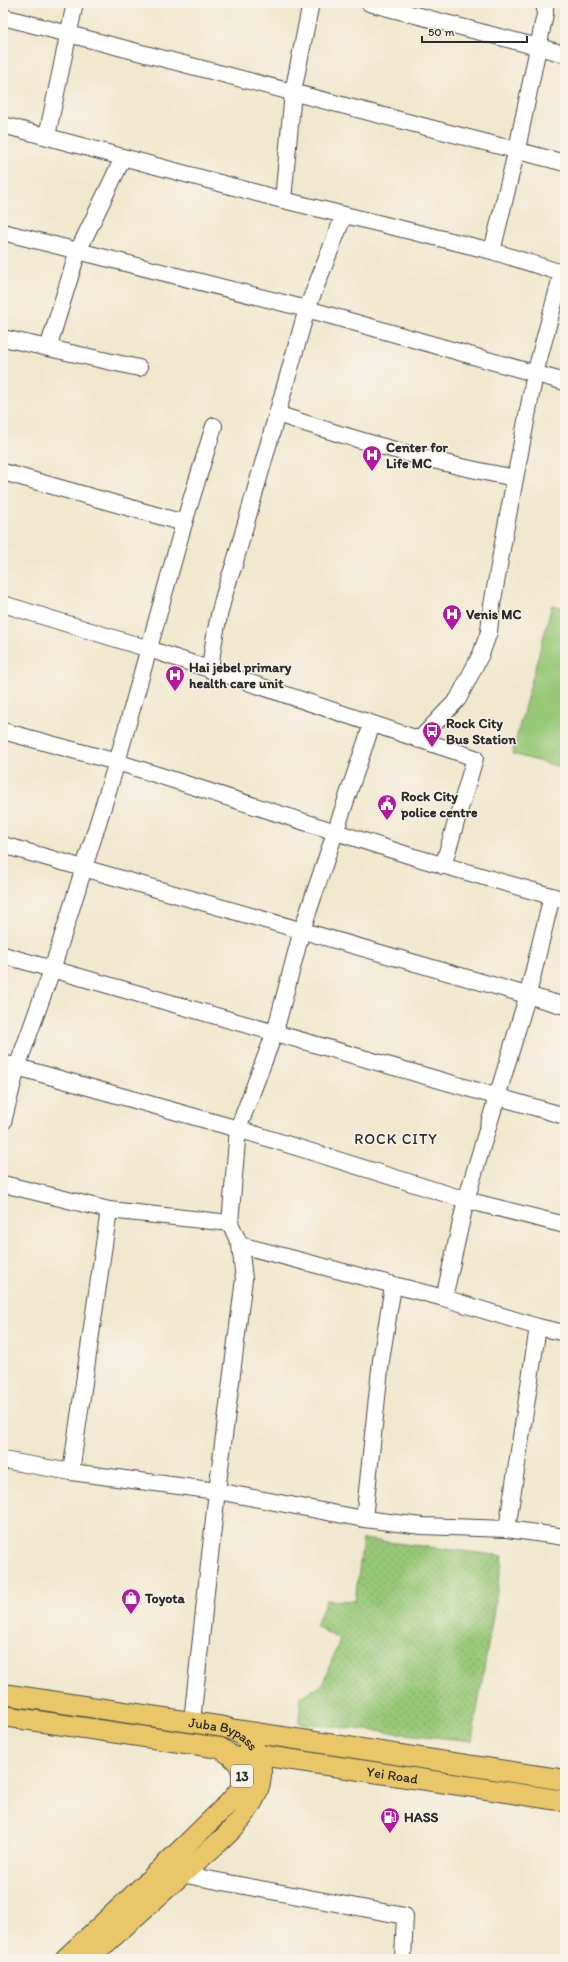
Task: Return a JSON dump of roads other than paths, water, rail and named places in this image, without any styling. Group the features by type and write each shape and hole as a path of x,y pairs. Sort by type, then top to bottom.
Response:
{"main road":[{"name":"Juba Bypass","path":"3,1694 192,1721 236,1730 252,1743 258,1755 262,1771 260,1784 253,1801 240,1820 220,1841 88,1959"},
{"name":"Juba Bypass","path":"3,1716 220,1748 235,1757 242,1770 241,1785 231,1799 177,1854 65,1959"},
{"name":"Yei Road","path":"236,1730 565,1780"},
{"name":"Yei Road","path":"220,1748 565,1801"}],"street":[{"path":"47,136 70,34 75,3"},
{"path":"283,200 293,92 312,3"},
{"path":"369,3 565,54"},
{"path":"492,251 517,149 545,14 545,3"},
{"path":"3,17 565,162"},
{"path":"3,125 283,200 492,251 563,273 535,374 491,611 489,632 481,654 458,699 419,740"},
{"path":"48,348 78,251 123,158"},
{"path":"210,670 213,635 222,598 234,565 307,309 344,215"},
{"path":"3,232 307,309 565,382"},
{"path":"3,338 139,368"},
{"path":"277,414 332,433 460,468 515,478"},
{"path":"3,1122 10,1065 52,970 117,762 184,523 214,426"},
{"path":"3,472 184,523"},
{"path":"3,604 149,649 475,758 443,866"},
{"path":"192,1721 217,1491 244,1279 240,1245 230,1223 238,1128 275,1032 302,930 334,832 372,724"},
{"path":"3,732 117,762 443,866 558,898 466,1200 444,1298"},
{"path":"3,845 528,994 565,1006"},
{"path":"3,955 565,1116"},
{"path":"10,1065 238,1128 466,1200 565,1225"},
{"path":"3,1184 109,1210 230,1223"},
{"path":"71,1472 109,1210"},
{"path":"240,1245 393,1286 444,1298 538,1327 565,1333"},
{"path":"364,1519 381,1360 393,1286"},
{"path":"508,1529 538,1327"},
{"path":"3,1460 71,1472 217,1491 364,1519 422,1526 508,1529 565,1536"},
{"path":"186,1875 405,1916 403,1959"}],"place":[{"name":"Center for Life MC","path":"372,472"},
{"name":"Venis MC","path":"452,631"},
{"name":"Hai jebel primary health care unit","path":"175,692"},
{"name":"Rock City Bus Station","path":"432,748"},
{"name":"Rock City police centre","path":"387,821"},
{"name":"Toyota","path":"131,1615"},
{"name":"HASS","path":"390,1834"}],"district":[{"name":"ROCK CITY","path":"396,1139"}]}
